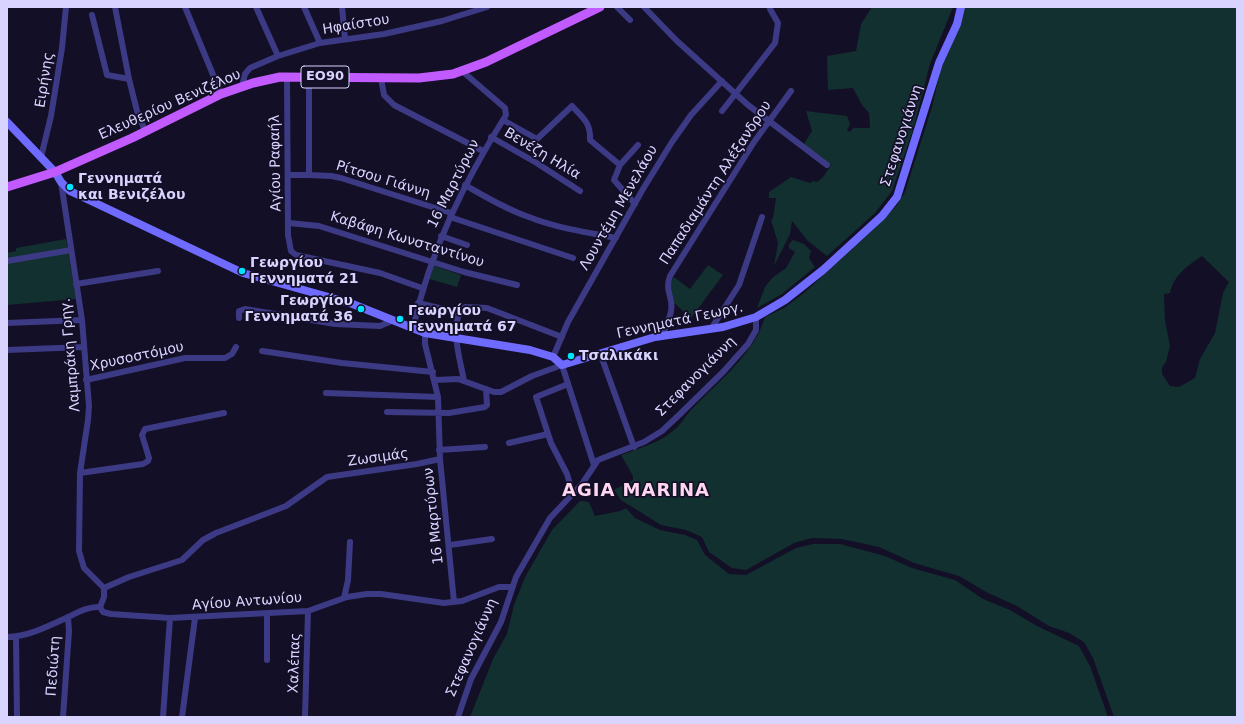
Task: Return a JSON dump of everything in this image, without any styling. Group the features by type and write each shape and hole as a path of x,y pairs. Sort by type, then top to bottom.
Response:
{"main road":[{"name":"Ελευθερίου Βενιζέλου","path":"7,187 55,172 221,94 242,86 271,79 309,77 431,78 462,71 486,62 600,7"}],"street":[{"name":"Ειρήνης","path":"41,156 51,116 62,48 66,7"},
{"path":"115,7 135,104 145,131"},
{"path":"185,7 221,94"},
{"path":"256,7 278,56"},
{"path":"304,7 320,43"},
{"path":"342,7 345,39"},
{"name":"Ηφαίστου","path":"242,86 245,74 250,68 278,56 320,43 401,30 442,21 487,7"},
{"path":"617,7 630,20"},
{"path":"644,7 677,41 768,122 827,165"},
{"name":"Στεφανογιάννη","path":"458,717 471,679 501,622 518,573 546,524 589,475 594,465 600,459 634,447 656,435 672,423 723,372 751,338 757,328 756,317 779,305 803,288 875,223 892,204 905,175 939,63 957,24 961,7"},
{"path":"722,111 774,43 778,23 770,9"},
{"path":"92,15 107,75 129,79"},
{"path":"462,71 505,108 506,115 503,120 537,139 572,106 591,130 590,140 620,165"},
{"path":"309,77 309,175"},
{"name":"Αγίου Ραφαήλ","path":"288,78 289,248 296,255 372,271 422,288"},
{"path":"381,78 384,95 394,105 483,151"},
{"name":"Λουντέμη Μενελάου","path":"553,357 568,322 635,204 676,136 692,114 722,81"},
{"name":"Παπαδιαμάντη Αλέξανδρου","path":"664,336 664,330 672,309 667,289 670,276 768,122 791,91"},
{"name":"16 Μαρτύρων","path":"413,328 422,288 450,215 483,151 503,120"},
{"path":"7,122 41,156 55,172 61,182 76,194 233,269 266,280 350,303 425,333 524,349 553,357 562,365 594,465"},
{"name":"Βενέζη Ηλία","path":"491,137 535,162 580,191"},
{"path":"635,204 614,180 620,165 638,144"},
{"name":"Ρίτσου Γιάννη","path":"288,175 331,176 341,178 573,258"},
{"name":"Λαμπράκη Γρηγ.","path":"61,182 82,320 89,415 80,473 78,530 80,560 84,568 104,588"},
{"path":"465,185 499,205 528,217 552,224 616,238"},
{"path":"711,329 739,285 762,217"},
{"name":"Καβάφη Κωνσταντίνου","path":"289,222 315,224 464,272 517,285"},
{"path":"441,236 467,245"},
{"path":"7,261 71,250"},
{"path":"76,284 158,271"},
{"path":"418,303 461,311 474,307 487,308 562,337"},
{"path":"239,318 239,311 245,308 335,324 380,326 394,320"},
{"path":"461,311 456,330 456,338 464,381"},
{"name":"Γεννηματά Γεωργ.","path":"562,365 664,336 711,329 756,317"},
{"path":"7,323 82,320"},
{"name":"16 Μαρτύρων","path":"425,333 425,344 438,397 439,450 450,545 454,602"},
{"path":"7,350 84,347"},
{"name":"Χρυσοστόμου","path":"86,380 185,358 225,358 232,354 236,347"},
{"path":"262,351 342,363 433,372"},
{"path":"600,353 634,447"},
{"path":"435,380 450,379 464,381 486,389 502,392 535,375 562,365"},
{"path":"568,384 536,397 548,434 567,474 573,494"},
{"path":"387,412 439,413 455,412 486,406 486,389"},
{"path":"326,393 438,397"},
{"path":"80,473 143,464 148,461 142,435 145,429 224,413"},
{"path":"508,443 548,434"},
{"path":"439,450 485,447"},
{"name":"Ζωσιμάς","path":"104,588 112,583 129,577 179,562 188,556 203,540 216,533 286,506 320,481 332,476 417,464 440,459"},
{"path":"450,545 492,539"},
{"path":"344,598 348,580 350,542"},
{"name":"Αγίου Αντωνίου","path":"100,607 103,612 111,614 195,618 308,611 359,594 376,594 433,603 454,602 499,587 512,587"},
{"path":"7,637 16,637 91,608 100,607 104,597 104,588"},
{"name":"Χαλέπας","path":"305,717 308,611"},
{"path":"267,614 267,660"},
{"name":"Πεδιώτη","path":"63,717 69,631 68,618"},
{"path":"163,717 170,618"},
{"path":"182,717 195,618"},
{"path":"16,637 17,717"}],"green space":[{"path":"872,7 953,7 930,64 913,130 892,191 875,213 827,256 808,241 792,221 790,234 774,266 778,243 771,220 773,218 776,198 769,198 769,192 791,177 810,183 813,181 817,182 824,176 831,165 804,144 812,131 806,111 847,116 850,124 847,130 850,132 853,128 870,128 869,113 862,105 853,88 828,90 827,56 856,51 861,24"},
{"path":"964,7 1237,7 1237,717 1114,717 1093,658 1084,642 1069,633 1049,626 1017,606 988,593 959,576 914,563 879,547 842,539 812,538 794,543 746,570 732,568 709,552 702,537 686,530 661,525 621,500 614,490 633,480 633,476 621,455 656,442 677,428 691,410 745,355 760,330 765,317 784,308 804,293 870,233 897,205 905,192 932,107 940,72","holes":["1202,256 1229,282 1223,293 1215,333 1200,359 1195,378 1179,387 1170,386 1162,374 1162,367 1166,362 1170,346 1165,320 1164,294 1170,293 1178,276 1186,267"]},
{"path":"66,239 76,299 7,305 7,253 16,251 16,248"},
{"path":"793,240 804,244 811,251 809,258 815,267 782,294 757,308 765,287 772,278 786,268 795,252 789,248 789,244"},
{"path":"708,265 723,275 691,318 674,303 670,283 674,277 690,289"},
{"path":"434,266 461,275 457,287 429,279"},
{"path":"580,501 589,502 595,516 620,511 626,508 635,518 660,530 685,535 697,540 705,555 729,574 746,575 796,548 813,544 840,544 885,556 912,568 955,580 983,599 1010,610 1037,626 1079,646 1090,666 1108,717 470,717 493,659 507,634 514,605 525,577 552,530"}],"place":[{"name":"Γεννηματά και Βενιζέλου","path":"70,187"},
{"name":"Γεωργίου Γεννηματά 21","path":"242,271"},
{"name":"Γεωργίου Γεννηματά 36","path":"361,309"},
{"name":"Γεωργίου Γεννηματά 67","path":"400,319"},
{"name":"Τσαλικάκι","path":"571,356"}],"district":[{"name":"AGIA MARINA","path":"636,491"}]}
